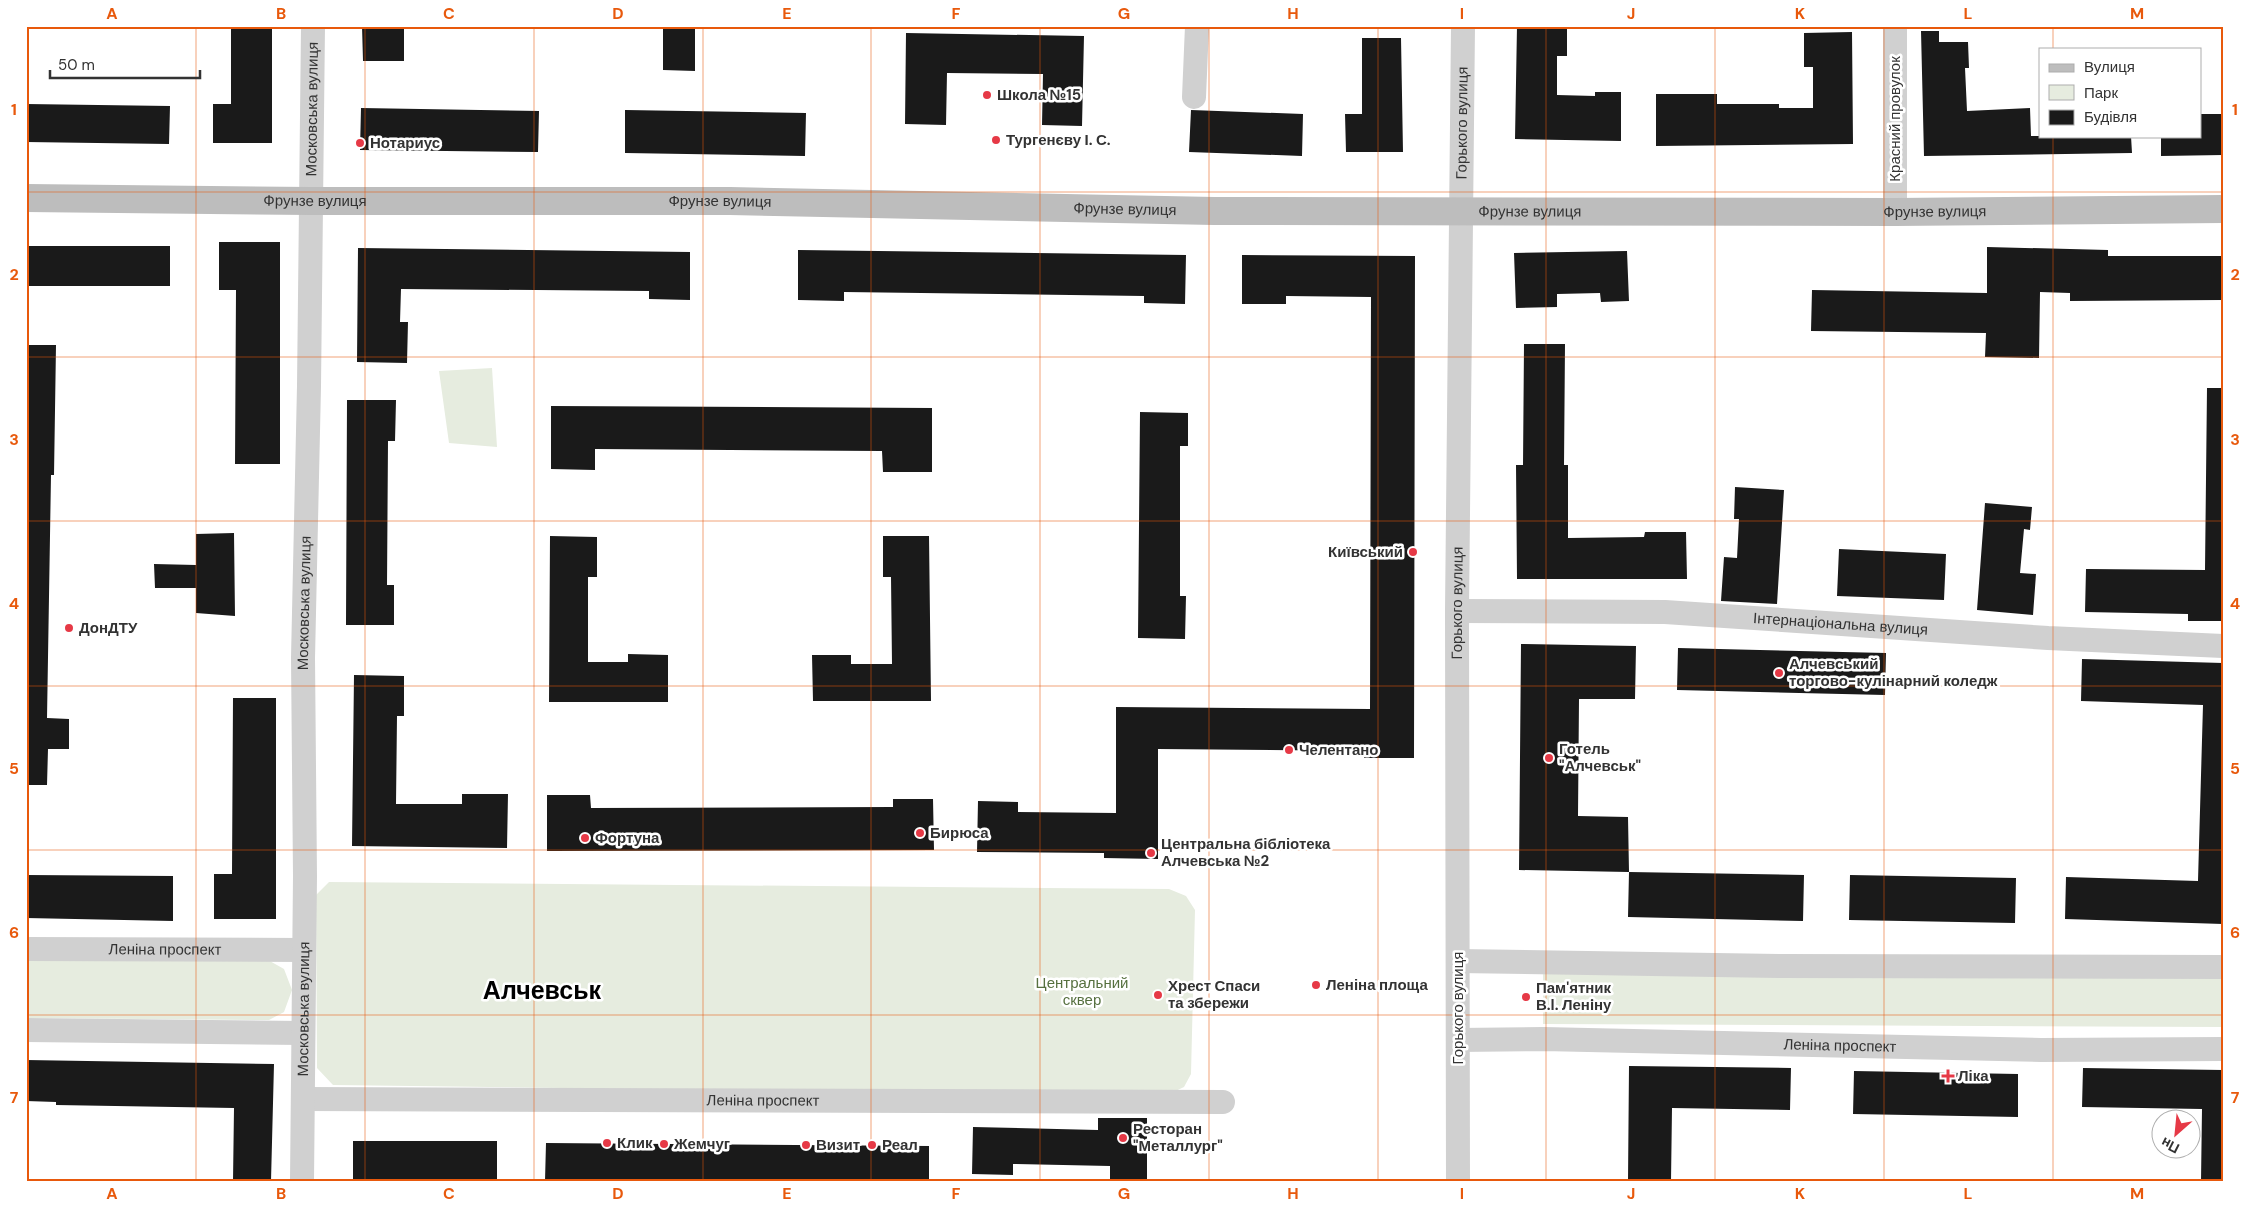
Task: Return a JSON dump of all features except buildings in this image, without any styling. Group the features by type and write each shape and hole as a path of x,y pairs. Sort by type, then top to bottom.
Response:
{"street":[{"name":"Московська вулиця","path":"302,1181 305,876 302,658 312,201 313,26"},
{"path":"1194,97 1197,26"},
{"name":"Горького вулиця","path":"1458,1181 1457,610 1463,26"},
{"name":"Красний провулок","path":"1894,212 1895,26"},
{"name":"Фрунзе вулиця","path":"26,198 312,201 730,201 1214,211 1894,212 2223,209"},
{"name":"Інтернаціональна вулиця","path":"1457,610 1665,612 2048,638 2223,646"},
{"name":"Леніна проспект","path":"26,949 304,950"},
{"path":"1458,961 1779,966 2223,968"},
{"path":"26,1030 302,1033"},
{"name":"Леніна проспект","path":"1458,1040 1543,1039 2041,1050 2223,1049"},
{"name":"Леніна проспект","path":"303,1099 1223,1102"}],"green space":[{"path":"492,368 497,447 449,443 439,371"},
{"name":"Центральний сквер","path":"329,882 1169,889 1186,896 1195,910 1191,1074 1184,1087 1165,1096 333,1085 317,1068 316,895"},
{"path":"26,958 268,960 284,969 292,990 284,1012 269,1020 26,1018"},
{"path":"1543,971 2223,977 2223,1027 1543,1024"}],"place":[{"name":"Школа №15","path":"987,95"},
{"name":"Тургенєву І. С.","path":"996,140"},
{"name":"Нотариус","path":"360,143"},
{"name":"Київський","path":"1413,552"},
{"name":"ДонДТУ","path":"69,628"},
{"name":"Алчевський торгово-кулінарний коледж","path":"1779,673"},
{"name":"Челентано","path":"1289,750"},
{"name":"Готель \"Алчевськ\"","path":"1549,758"},
{"name":"Бирюса","path":"920,833"},
{"name":"Фортуна","path":"585,838"},
{"name":"Центральна бібліотека Алчевська №2","path":"1151,853"},
{"name":"Леніна площа","path":"1316,985"},
{"name":"Хрест Спаси та збережи","path":"1158,995"},
{"name":"Пам'ятник В.I. Ленiну","path":"1526,997"},
{"name":"Ліка","path":"1948,1076"},
{"name":"Ресторан \"Металлург\"","path":"1123,1138"},
{"name":"Клик","path":"607,1143"},
{"name":"Жемчуг","path":"664,1144"},
{"name":"Визит","path":"806,1145"},
{"name":"Реал","path":"872,1145"}],"district":[{"name":"Алчевськ","path":"542,990"}]}
